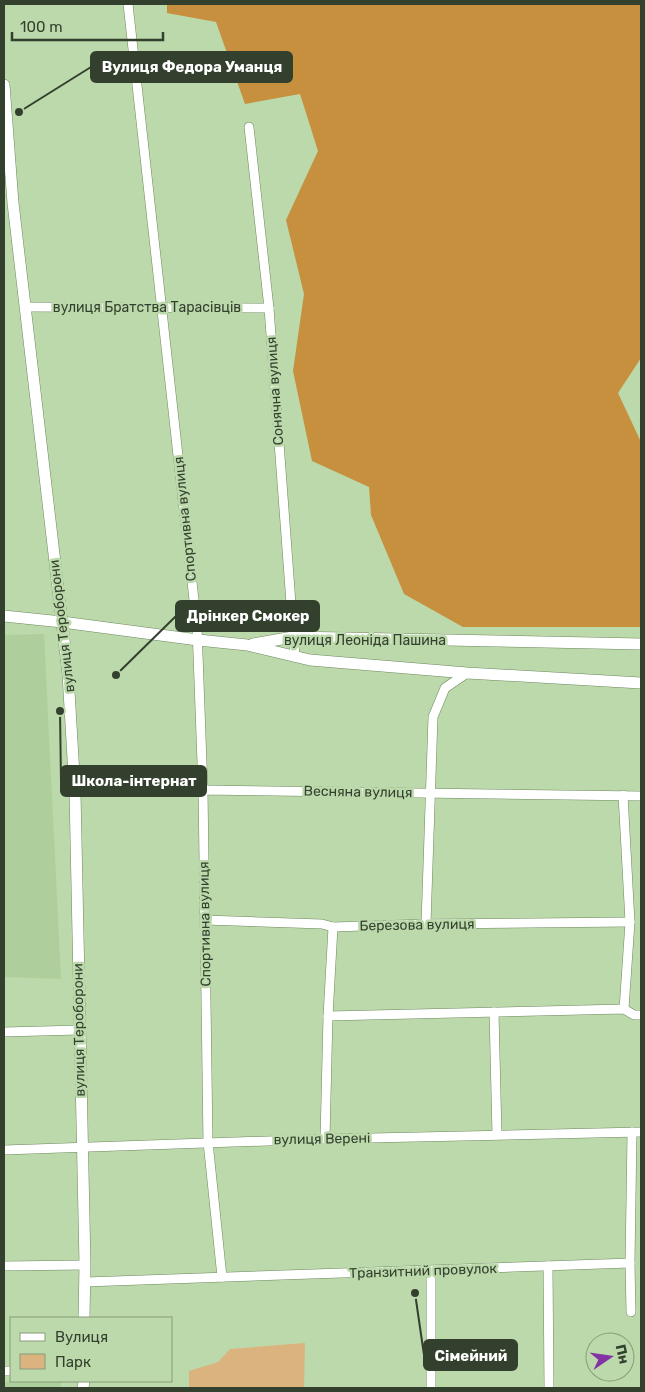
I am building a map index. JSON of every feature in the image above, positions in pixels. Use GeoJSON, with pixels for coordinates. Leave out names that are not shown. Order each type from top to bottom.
{"type":"FeatureCollection","features":[{"type":"Feature","properties":{"kind":"main road","name":"вулиця Тероборони"},"geometry":{"type":"LineString","coordinates":[[4,85],[13,203],[70,692],[75,792],[85,1265],[84,1317]]}},
{"type":"Feature","properties":{"kind":"main road"},"geometry":{"type":"LineString","coordinates":[[4,616],[247,645]]}},
{"type":"Feature","properties":{"kind":"main road","name":"вулиця Леоніда Пашина"},"geometry":{"type":"LineString","coordinates":[[247,645],[293,637],[641,644]]}},
{"type":"Feature","properties":{"kind":"main road","name":"вулиця Леоніда Пашина"},"geometry":{"type":"LineString","coordinates":[[247,645],[310,660],[467,674],[641,683]]}},
{"type":"Feature","properties":{"kind":"street","name":"Спортивна вулиця"},"geometry":{"type":"LineString","coordinates":[[128,4],[198,640],[203,790],[208,1142],[222,1277]]}},
{"type":"Feature","properties":{"kind":"street","name":"Сонячна вулиця"},"geometry":{"type":"LineString","coordinates":[[250,126],[269,308],[295,656]]}},
{"type":"Feature","properties":{"kind":"street","name":"вулиця Братства Тарасівців"},"geometry":{"type":"LineString","coordinates":[[25,307],[269,308]]}},
{"type":"Feature","properties":{"kind":"street"},"geometry":{"type":"LineString","coordinates":[[426,924],[433,717],[445,688],[467,674]]}},
{"type":"Feature","properties":{"kind":"street","name":"Весняна вулиця"},"geometry":{"type":"LineString","coordinates":[[75,792],[203,790],[641,796]]}},
{"type":"Feature","properties":{"kind":"street"},"geometry":{"type":"LineString","coordinates":[[623,796],[630,922],[624,1009]]}},
{"type":"Feature","properties":{"kind":"street","name":"Березова вулиця"},"geometry":{"type":"LineString","coordinates":[[205,920],[322,924],[333,927],[630,922]]}},
{"type":"Feature","properties":{"kind":"street"},"geometry":{"type":"LineString","coordinates":[[325,1139],[328,1016],[333,927]]}},
{"type":"Feature","properties":{"kind":"street"},"geometry":{"type":"LineString","coordinates":[[328,1016],[624,1009],[634,1015],[641,1015]]}},
{"type":"Feature","properties":{"kind":"street"},"geometry":{"type":"LineString","coordinates":[[494,1012],[497,1135]]}},
{"type":"Feature","properties":{"kind":"street"},"geometry":{"type":"LineString","coordinates":[[4,1032],[79,1030]]}},
{"type":"Feature","properties":{"kind":"street"},"geometry":{"type":"LineString","coordinates":[[631,1312],[630,1263],[637,1132]]}},
{"type":"Feature","properties":{"kind":"street","name":"вулиця Верені"},"geometry":{"type":"LineString","coordinates":[[4,1150],[208,1142],[637,1132]]}},
{"type":"Feature","properties":{"kind":"street","name":"Транзитний провулок"},"geometry":{"type":"LineString","coordinates":[[85,1282],[630,1263]]}},
{"type":"Feature","properties":{"kind":"street"},"geometry":{"type":"LineString","coordinates":[[4,1266],[85,1265]]}},
{"type":"Feature","properties":{"kind":"street"},"geometry":{"type":"LineString","coordinates":[[548,1266],[549,1388]]}},
{"type":"Feature","properties":{"kind":"street"},"geometry":{"type":"LineString","coordinates":[[431,1271],[431,1388]]}},
{"type":"Feature","properties":{"kind":"shaded area"},"geometry":{"type":"Polygon","coordinates":[[[167,4],[641,4],[641,358],[618,393],[641,442],[641,627],[463,627],[404,594],[371,515],[369,487],[312,461],[293,371],[304,294],[286,220],[318,151],[300,94],[245,104],[216,22],[167,13],[167,4]]]}},
{"type":"Feature","properties":{"kind":"shaded area"},"geometry":{"type":"Polygon","coordinates":[[[44,634],[61,979],[4,977],[4,635],[44,634]]]}},
{"type":"Feature","properties":{"kind":"shaded area"},"geometry":{"type":"Polygon","coordinates":[[[4,1382],[61,1382],[61,1388],[4,1388],[4,1382]]]}},
{"type":"Feature","properties":{"kind":"green space"},"geometry":{"type":"Polygon","coordinates":[[[305,1343],[304,1388],[189,1388],[189,1371],[218,1362],[230,1349],[305,1343]]]}},
{"type":"Feature","properties":{"kind":"place","name":"Вулиця Федора Уманця"},"geometry":{"type":"Point","coordinates":[19,112]}},
{"type":"Feature","properties":{"kind":"place","name":"Дрінкер Смокер"},"geometry":{"type":"Point","coordinates":[116,675]}},
{"type":"Feature","properties":{"kind":"place","name":"Школа-інтернат"},"geometry":{"type":"Point","coordinates":[60,711]}},
{"type":"Feature","properties":{"kind":"place","name":"Сімейний"},"geometry":{"type":"Point","coordinates":[415,1293]}}]}
